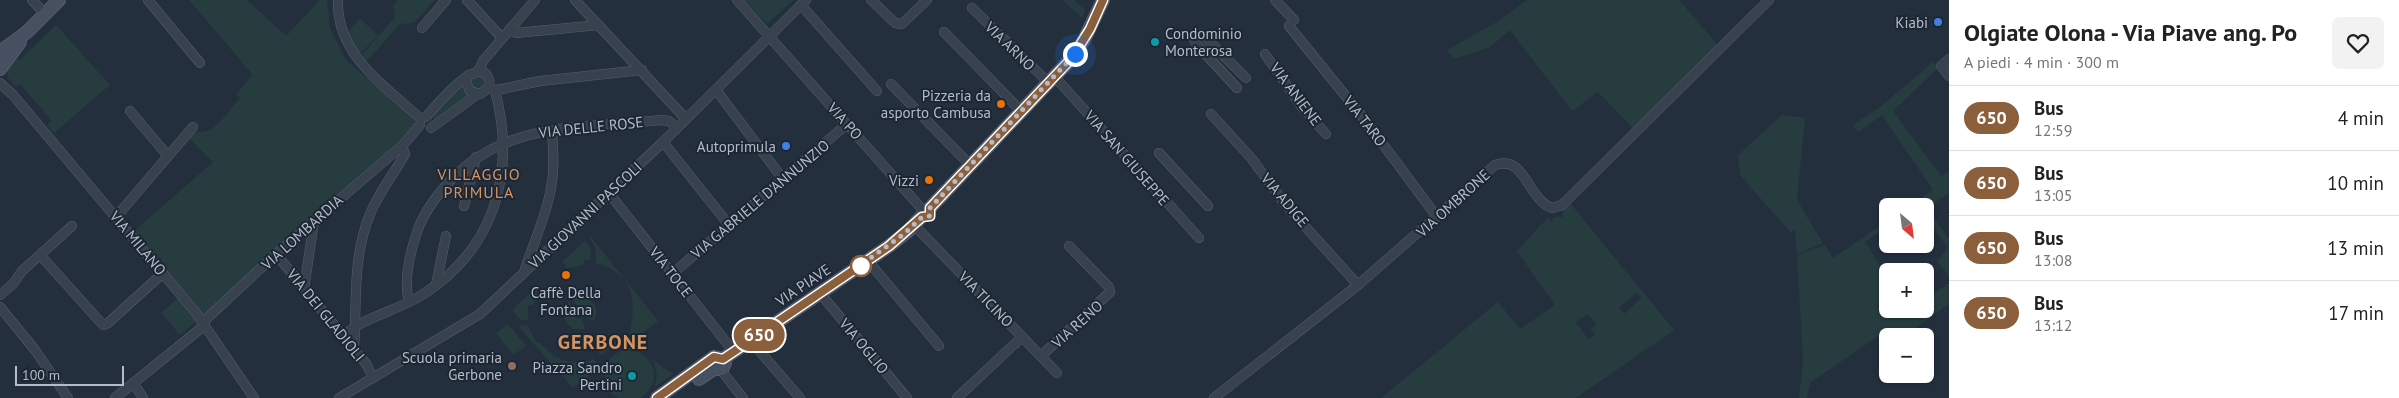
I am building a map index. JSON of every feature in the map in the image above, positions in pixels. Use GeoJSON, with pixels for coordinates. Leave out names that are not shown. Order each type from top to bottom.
{"type":"FeatureCollection","features":[{"type":"Feature","properties":{"kind":"street"},"geometry":{"type":"LineString","coordinates":[[32,0],[45,14]]}},
{"type":"Feature","properties":{"kind":"street"},"geometry":{"type":"LineString","coordinates":[[2,61],[27,32],[59,0]]}},
{"type":"Feature","properties":{"kind":"street"},"geometry":{"type":"LineString","coordinates":[[148,0],[200,63]]}},
{"type":"Feature","properties":{"kind":"street"},"geometry":{"type":"LineString","coordinates":[[338,0],[341,31],[360,63],[422,121],[432,122],[430,128]]}},
{"type":"Feature","properties":{"kind":"street"},"geometry":{"type":"LineString","coordinates":[[422,28],[446,0]]}},
{"type":"Feature","properties":{"kind":"street"},"geometry":{"type":"LineString","coordinates":[[466,0],[502,38]]}},
{"type":"Feature","properties":{"kind":"street"},"geometry":{"type":"LineString","coordinates":[[343,336],[356,325],[409,302],[436,285],[467,256],[491,214],[501,180],[505,141],[489,78],[485,72],[479,70],[483,61],[536,0]]}},
{"type":"Feature","properties":{"kind":"street"},"geometry":{"type":"LineString","coordinates":[[575,0],[686,119]]}},
{"type":"Feature","properties":{"kind":"street","name":"VIA PO"},"geometry":{"type":"LineString","coordinates":[[737,0],[847,124],[922,214]]}},
{"type":"Feature","properties":{"kind":"street"},"geometry":{"type":"LineString","coordinates":[[871,0],[895,23],[902,24],[927,0]]}},
{"type":"Feature","properties":{"kind":"street","name":"VIA PIAVE"},"geometry":{"type":"LineString","coordinates":[[671,398],[750,340],[868,261],[922,214],[971,166],[1052,80],[1081,45],[1103,0]]}},
{"type":"Feature","properties":{"kind":"street","name":"VIA TARO"},"geometry":{"type":"LineString","coordinates":[[1276,0],[1291,23],[1366,120],[1437,217]]}},
{"type":"Feature","properties":{"kind":"street","name":"VIA OMBRONE"},"geometry":{"type":"LineString","coordinates":[[1214,398],[1358,285],[1495,166],[1502,163],[1510,164],[1518,169],[1543,203],[1552,208],[1562,205],[1769,0]]}},
{"type":"Feature","properties":{"kind":"street"},"geometry":{"type":"LineString","coordinates":[[803,2],[877,90]]}},
{"type":"Feature","properties":{"kind":"street","name":"VIA GIOVANNI PASCOLI"},"geometry":{"type":"LineString","coordinates":[[339,398],[471,321],[663,142],[803,2]]}},
{"type":"Feature","properties":{"kind":"street","name":"VIA ARNO"},"geometry":{"type":"LineString","coordinates":[[972,8],[1052,80]]}},
{"type":"Feature","properties":{"kind":"street"},"geometry":{"type":"LineString","coordinates":[[509,30],[516,33],[599,25]]}},
{"type":"Feature","properties":{"kind":"street"},"geometry":{"type":"LineString","coordinates":[[944,32],[1022,112]]}},
{"type":"Feature","properties":{"kind":"street"},"geometry":{"type":"LineString","coordinates":[[1237,88],[1198,46],[1194,40],[1196,37],[1201,34],[1205,36],[1246,78]]}},
{"type":"Feature","properties":{"kind":"street","name":"VIA ANIENE"},"geometry":{"type":"LineString","coordinates":[[1266,54],[1301,106],[1326,134]]}},
{"type":"Feature","properties":{"kind":"street"},"geometry":{"type":"LineString","coordinates":[[1949,59],[1941,66],[1949,76]]}},
{"type":"Feature","properties":{"kind":"street","name":"VIA MILANO"},"geometry":{"type":"LineString","coordinates":[[2,61],[5,80],[13,95]]}},
{"type":"Feature","properties":{"kind":"street","name":"VIA LOMBARDIA"},"geometry":{"type":"LineString","coordinates":[[403,145],[422,121],[468,75],[479,70]]}},
{"type":"Feature","properties":{"kind":"street","name":"VIA LOMBARDIA"},"geometry":{"type":"LineString","coordinates":[[115,398],[204,324],[276,254],[403,145],[478,94],[492,89],[532,82],[642,70]]}},
{"type":"Feature","properties":{"kind":"street"},"geometry":{"type":"LineString","coordinates":[[468,75],[466,82],[468,89],[478,94]]}},
{"type":"Feature","properties":{"kind":"street","name":"VIA SAN GIUSEPPE"},"geometry":{"type":"LineString","coordinates":[[1052,80],[1199,238]]}},
{"type":"Feature","properties":{"kind":"street","name":"VIA MILANO"},"geometry":{"type":"LineString","coordinates":[[0,83],[13,95],[163,273],[204,324],[254,398]]}},
{"type":"Feature","properties":{"kind":"street"},"geometry":{"type":"LineString","coordinates":[[890,84],[971,166]]}},
{"type":"Feature","properties":{"kind":"street"},"geometry":{"type":"LineString","coordinates":[[716,90],[783,179]]}},
{"type":"Feature","properties":{"kind":"street"},"geometry":{"type":"LineString","coordinates":[[130,111],[168,156]]}},
{"type":"Feature","properties":{"kind":"street","name":"VIA ADIGE"},"geometry":{"type":"LineString","coordinates":[[1211,114],[1252,159],[1278,195],[1358,285]]}},
{"type":"Feature","properties":{"kind":"street","name":"VIA DELLE ROSE"},"geometry":{"type":"LineString","coordinates":[[409,302],[407,275],[415,238],[422,219],[446,184],[476,157],[505,141],[552,130],[662,120],[669,121],[677,128]]}},
{"type":"Feature","properties":{"kind":"street","name":"VIA GABRIELE D'ANNUNZIO"},"geometry":{"type":"LineString","coordinates":[[672,274],[847,124]]}},
{"type":"Feature","properties":{"kind":"street"},"geometry":{"type":"LineString","coordinates":[[116,217],[193,127]]}},
{"type":"Feature","properties":{"kind":"street"},"geometry":{"type":"LineString","coordinates":[[524,273],[536,240],[552,184],[552,130]]}},
{"type":"Feature","properties":{"kind":"street"},"geometry":{"type":"LineString","coordinates":[[663,142],[729,225]]}},
{"type":"Feature","properties":{"kind":"street"},"geometry":{"type":"LineString","coordinates":[[354,350],[356,286],[360,244],[372,209],[406,154],[403,145]]}},
{"type":"Feature","properties":{"kind":"street"},"geometry":{"type":"LineString","coordinates":[[1158,153],[1208,206]]}},
{"type":"Feature","properties":{"kind":"street"},"geometry":{"type":"LineString","coordinates":[[464,206],[476,157]]}},
{"type":"Feature","properties":{"kind":"street","name":"VIA TOCE"},"geometry":{"type":"LineString","coordinates":[[609,193],[672,274],[720,362],[743,398]]}},
{"type":"Feature","properties":{"kind":"street","name":"VIA TICINO"},"geometry":{"type":"LineString","coordinates":[[922,214],[1022,337],[1057,373]]}},
{"type":"Feature","properties":{"kind":"street"},"geometry":{"type":"LineString","coordinates":[[304,289],[314,221]]}},
{"type":"Feature","properties":{"kind":"street"},"geometry":{"type":"LineString","coordinates":[[0,295],[72,226]]}},
{"type":"Feature","properties":{"kind":"street"},"geometry":{"type":"LineString","coordinates":[[436,285],[446,236]]}},
{"type":"Feature","properties":{"kind":"street"},"geometry":{"type":"LineString","coordinates":[[536,240],[549,250]]}},
{"type":"Feature","properties":{"kind":"street","name":"VIA RENO"},"geometry":{"type":"LineString","coordinates":[[1041,356],[1110,292],[1109,286],[1069,246]]}},
{"type":"Feature","properties":{"kind":"street","name":"VIA DEI GLADIOLI"},"geometry":{"type":"LineString","coordinates":[[276,254],[367,365],[373,378]]}},
{"type":"Feature","properties":{"kind":"street"},"geometry":{"type":"LineString","coordinates":[[40,256],[103,325],[108,323],[163,273]]}},
{"type":"Feature","properties":{"kind":"street"},"geometry":{"type":"LineString","coordinates":[[868,261],[939,346]]}},
{"type":"Feature","properties":{"kind":"street","name":"VIA OGLIO"},"geometry":{"type":"LineString","coordinates":[[820,293],[907,398]]}},
{"type":"Feature","properties":{"kind":"street"},"geometry":{"type":"LineString","coordinates":[[0,307],[35,350],[68,398]]}},
{"type":"Feature","properties":{"kind":"street"},"geometry":{"type":"LineString","coordinates":[[957,398],[1022,337]]}},
{"type":"Feature","properties":{"kind":"street"},"geometry":{"type":"LineString","coordinates":[[750,340],[800,398]]}},
{"type":"Feature","properties":{"kind":"street","name":"VIA PIAVE"},"geometry":{"type":"LineString","coordinates":[[657,398],[720,362]]}},
{"type":"Feature","properties":{"kind":"street"},"geometry":{"type":"LineString","coordinates":[[134,384],[143,398]]}},
{"type":"Feature","properties":{"kind":"green space"},"geometry":{"type":"Polygon","coordinates":[[[189,0],[247,0],[286,36],[320,0],[327,0],[330,28],[346,60],[414,120],[416,125],[408,135],[273,252],[204,316],[133,232],[213,162],[189,138],[195,133],[209,130],[217,125],[240,98],[236,94],[253,75],[189,0]]]}},
{"type":"Feature","properties":{"kind":"green space"},"geometry":{"type":"Polygon","coordinates":[[[398,0],[435,0],[414,23],[400,24],[367,61],[361,56],[395,17],[393,6],[398,0]]]}},
{"type":"Feature","properties":{"kind":"green space"},"geometry":{"type":"Polygon","coordinates":[[[744,0],[794,0],[767,24],[744,0]]]}},
{"type":"Feature","properties":{"kind":"green space"},"geometry":{"type":"Polygon","coordinates":[[[1062,0],[1074,0],[1085,10],[1082,18],[1062,0]]]}},
{"type":"Feature","properties":{"kind":"green space"},"geometry":{"type":"Polygon","coordinates":[[[1527,0],[1679,0],[1718,45],[1633,128],[1598,92],[1572,111],[1510,30],[1490,47],[1454,59],[1447,50],[1500,20],[1527,0]]]}},
{"type":"Feature","properties":{"kind":"green space"},"geometry":{"type":"Polygon","coordinates":[[[360,19],[378,35],[360,54],[347,33],[360,19]]]}},
{"type":"Feature","properties":{"kind":"green space"},"geometry":{"type":"Polygon","coordinates":[[[56,25],[110,85],[54,133],[47,125],[52,121],[20,84],[16,87],[8,78],[7,72],[16,57],[20,60],[56,25]]]}},
{"type":"Feature","properties":{"kind":"green space"},"geometry":{"type":"Polygon","coordinates":[[[1933,62],[1938,68],[1893,111],[1941,176],[1949,171],[1949,193],[1934,203],[1934,198],[1921,198],[1933,190],[1882,115],[1858,132],[1853,125],[1880,107],[1933,62]]]}},
{"type":"Feature","properties":{"kind":"green space"},"geometry":{"type":"Polygon","coordinates":[[[479,75],[485,79],[483,88],[476,90],[470,85],[470,80],[479,75]]]}},
{"type":"Feature","properties":{"kind":"green space"},"geometry":{"type":"Polygon","coordinates":[[[461,87],[471,96],[435,121],[432,116],[461,87]]]}},
{"type":"Feature","properties":{"kind":"green space"},"geometry":{"type":"Polygon","coordinates":[[[1782,115],[1805,118],[1797,200],[1823,243],[1797,254],[1795,229],[1791,233],[1740,175],[1738,155],[1782,115]]]}},
{"type":"Feature","properties":{"kind":"green space"},"geometry":{"type":"Polygon","coordinates":[[[1570,203],[1674,330],[1576,398],[1381,398],[1498,302],[1520,329],[1555,305],[1517,251],[1548,217],[1551,221],[1555,217],[1563,217],[1563,210],[1570,203]],[[1637,293],[1619,307],[1624,314],[1641,298],[1637,293]],[[1588,314],[1576,322],[1588,339],[1595,335],[1591,329],[1596,325],[1588,314]]]}},
{"type":"Feature","properties":{"kind":"green space"},"geometry":{"type":"Polygon","coordinates":[[[1934,218],[1949,239],[1949,276],[1937,261],[1948,248],[1934,229],[1934,218]]]}},
{"type":"Feature","properties":{"kind":"green space"},"geometry":{"type":"Polygon","coordinates":[[[1879,226],[1879,232],[1865,242],[1879,264],[1879,318],[1930,318],[1916,328],[1879,328],[1879,335],[1810,383],[1807,398],[1799,398],[1803,361],[1797,255],[1825,245],[1833,258],[1879,226]]]}},
{"type":"Feature","properties":{"kind":"green space"},"geometry":{"type":"Polygon","coordinates":[[[590,236],[658,321],[630,343],[628,342],[633,304],[631,293],[620,275],[596,263],[595,247],[590,236]]]}},
{"type":"Feature","properties":{"kind":"green space"},"geometry":{"type":"Polygon","coordinates":[[[585,241],[591,249],[590,260],[584,260],[584,265],[566,268],[563,261],[585,241]]]}},
{"type":"Feature","properties":{"kind":"green space"},"geometry":{"type":"Polygon","coordinates":[[[1949,283],[1949,304],[1934,315],[1934,294],[1949,283]]]}},
{"type":"Feature","properties":{"kind":"green space"},"geometry":{"type":"Polygon","coordinates":[[[537,286],[539,288],[533,305],[528,305],[528,320],[521,320],[512,310],[537,286]]]}},
{"type":"Feature","properties":{"kind":"green space"},"geometry":{"type":"Polygon","coordinates":[[[179,297],[197,320],[180,335],[161,313],[179,297]]]}},
{"type":"Feature","properties":{"kind":"green space"},"geometry":{"type":"Polygon","coordinates":[[[575,297],[586,298],[593,303],[596,311],[594,321],[585,316],[584,308],[578,308],[572,299],[575,297]]]}},
{"type":"Feature","properties":{"kind":"green space"},"geometry":{"type":"Polygon","coordinates":[[[569,301],[575,310],[575,317],[582,319],[585,329],[574,329],[565,320],[564,309],[569,301]]]}},
{"type":"Feature","properties":{"kind":"green space"},"geometry":{"type":"Polygon","coordinates":[[[508,324],[526,346],[513,355],[496,333],[508,324]]]}},
{"type":"Feature","properties":{"kind":"green space"},"geometry":{"type":"Polygon","coordinates":[[[527,325],[536,342],[539,342],[557,357],[571,362],[595,359],[598,368],[573,388],[518,326],[527,325]]]}},
{"type":"Feature","properties":{"kind":"green space"},"geometry":{"type":"Polygon","coordinates":[[[601,333],[617,343],[600,356],[594,338],[601,333]]]}},
{"type":"Feature","properties":{"kind":"green space"},"geometry":{"type":"Polygon","coordinates":[[[629,350],[643,354],[650,361],[654,375],[650,389],[639,398],[619,398],[611,393],[606,385],[604,375],[606,365],[611,357],[619,352],[629,350]]]}},
{"type":"Feature","properties":{"kind":"green space"},"geometry":{"type":"Polygon","coordinates":[[[653,360],[673,374],[655,387],[657,375],[653,360]]]}},
{"type":"Feature","properties":{"kind":"bus line","name":"650"},"geometry":{"type":"LineString","coordinates":[[657,398],[714,357],[719,356],[723,359],[868,261],[904,234],[922,217],[928,218],[932,211],[930,208],[1072,58],[1090,29],[1103,0]]}},
{"type":"Feature","properties":{"kind":"place","name":"Kiabi"},"geometry":{"type":"Point","coordinates":[1938,22]}},
{"type":"Feature","properties":{"kind":"place","name":"Condominio Monterosa"},"geometry":{"type":"Point","coordinates":[1155,42]}},
{"type":"Feature","properties":{"kind":"place","name":"Pizzeria da asporto Cambusa"},"geometry":{"type":"Point","coordinates":[1001,104]}},
{"type":"Feature","properties":{"kind":"place","name":"Autoprimula"},"geometry":{"type":"Point","coordinates":[786,146]}},
{"type":"Feature","properties":{"kind":"place","name":"Vizzi"},"geometry":{"type":"Point","coordinates":[929,180]}},
{"type":"Feature","properties":{"kind":"place","name":"Caffè Della Fontana"},"geometry":{"type":"Point","coordinates":[566,275]}},
{"type":"Feature","properties":{"kind":"place","name":"Scuola primaria Gerbone"},"geometry":{"type":"Point","coordinates":[512,366]}},
{"type":"Feature","properties":{"kind":"place","name":"Piazza Sandro Pertini"},"geometry":{"type":"Point","coordinates":[632,376]}},
{"type":"Feature","properties":{"kind":"district","name":"VILLAGGIO PRIMULA"},"geometry":{"type":"Point","coordinates":[479,183]}},
{"type":"Feature","properties":{"kind":"district","name":"GERBONE"},"geometry":{"type":"Point","coordinates":[603,342]}},
{"type":"Feature","properties":{"kind":"route"},"geometry":{"type":"LineString","coordinates":[[861,266],[855,269],[889,246],[922,217],[928,218],[932,211],[930,208],[1075,54]]}}]}
